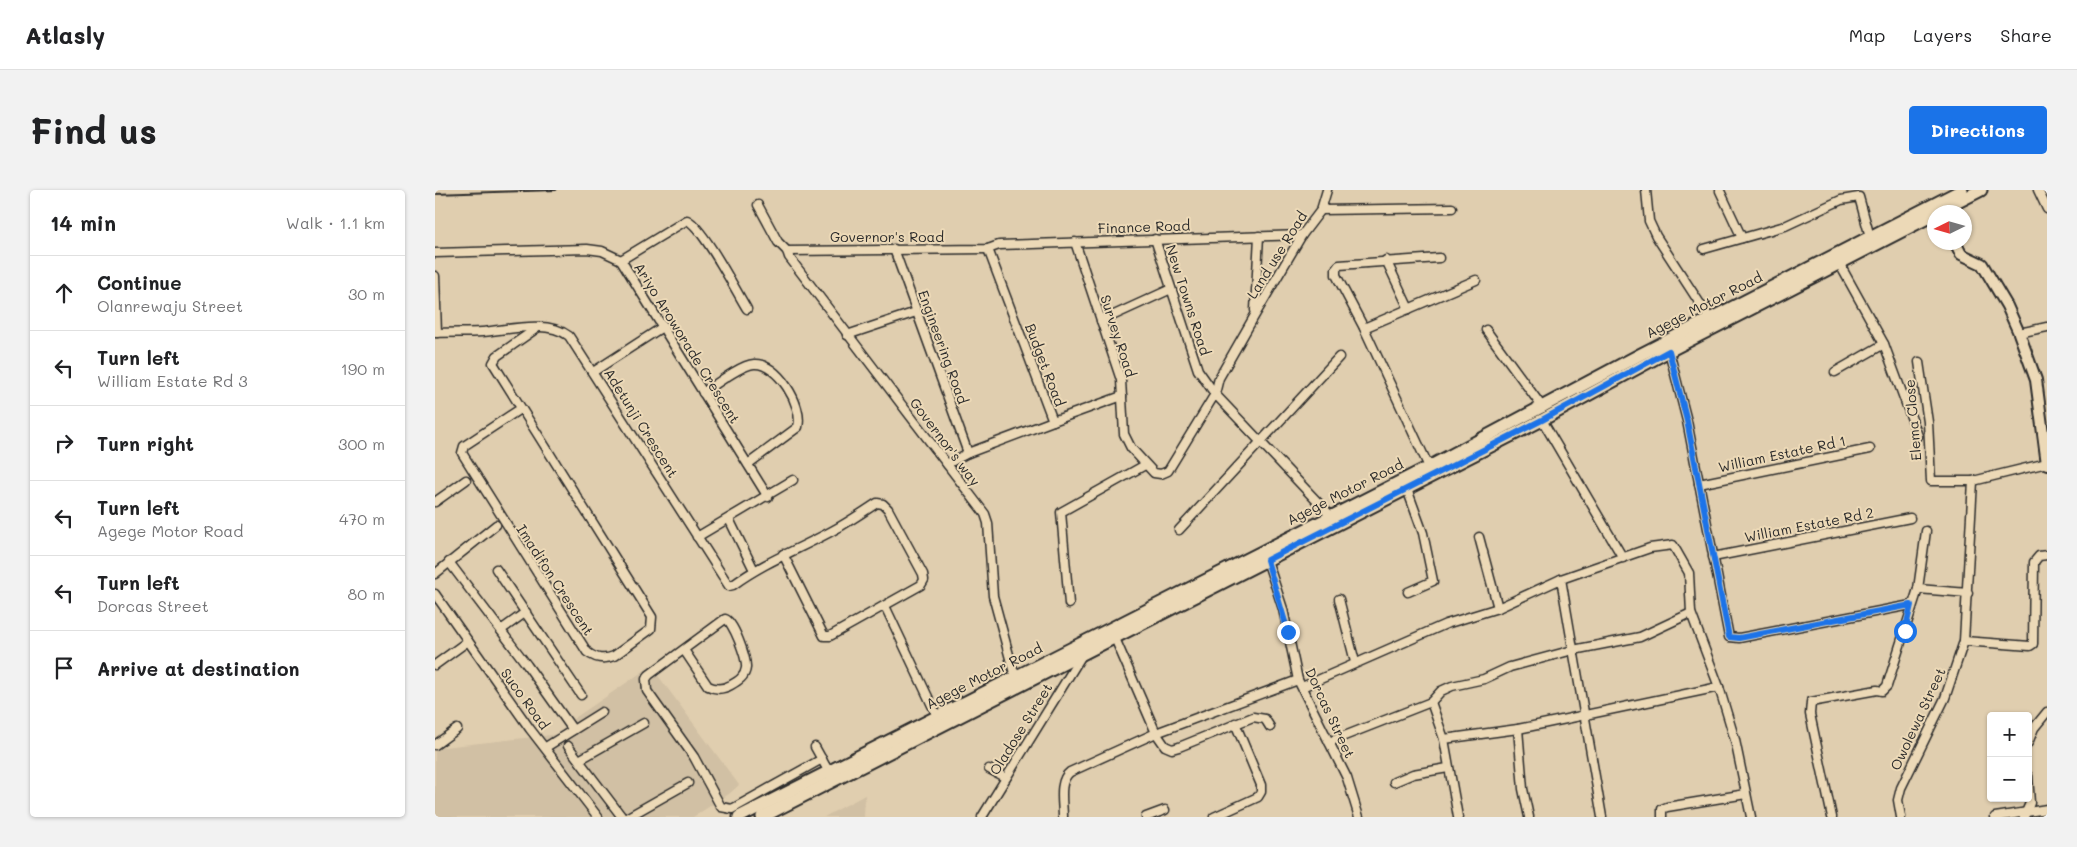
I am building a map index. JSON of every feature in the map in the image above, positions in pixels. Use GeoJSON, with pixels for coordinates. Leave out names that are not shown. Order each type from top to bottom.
{"type":"FeatureCollection","features":[{"type":"Feature","properties":{"kind":"main road","name":"Agege Motor Road"},"geometry":{"type":"LineString","coordinates":[[1946,205],[1962,190]]}},
{"type":"Feature","properties":{"kind":"main road","name":"Agege Motor Road"},"geometry":{"type":"LineString","coordinates":[[1950,205],[1981,190]]}},
{"type":"Feature","properties":{"kind":"main road","name":"Agege Motor Road"},"geometry":{"type":"LineString","coordinates":[[739,817],[832,776],[1265,555],[1407,489],[1465,453],[1520,425],[1543,408],[1710,319],[1870,237],[1927,215]]}},
{"type":"Feature","properties":{"kind":"main road","name":"Agege Motor Road"},"geometry":{"type":"LineString","coordinates":[[1520,425],[1542,420],[1669,351],[1927,217]]}},
{"type":"Feature","properties":{"kind":"main road","name":"Agege Motor Road"},"geometry":{"type":"LineString","coordinates":[[762,817],[937,716],[1015,677],[1114,636],[1265,555],[1331,516],[1429,467],[1465,453]]}},
{"type":"Feature","properties":{"kind":"street","name":"Land use Road"},"geometry":{"type":"LineString","coordinates":[[1215,394],[1219,378],[1255,315],[1302,235],[1321,210],[1327,190]]}},
{"type":"Feature","properties":{"kind":"street"},"geometry":{"type":"LineString","coordinates":[[1646,190],[1649,221],[1656,236],[1710,319]]}},
{"type":"Feature","properties":{"kind":"street"},"geometry":{"type":"LineString","coordinates":[[2038,190],[2047,208]]}},
{"type":"Feature","properties":{"kind":"street"},"geometry":{"type":"LineString","coordinates":[[1720,191],[1742,238]]}},
{"type":"Feature","properties":{"kind":"street"},"geometry":{"type":"LineString","coordinates":[[1704,249],[1785,226],[1841,200],[1859,197],[1870,237]]}},
{"type":"Feature","properties":{"kind":"street","name":"Governor's way"},"geometry":{"type":"LineString","coordinates":[[758,205],[778,242],[787,251],[789,257],[985,514],[988,524],[993,596],[1015,677]]}},
{"type":"Feature","properties":{"kind":"street","name":"Land use Road"},"geometry":{"type":"LineString","coordinates":[[1321,210],[1452,208]]}},
{"type":"Feature","properties":{"kind":"street"},"geometry":{"type":"LineString","coordinates":[[621,260],[687,220],[692,222],[708,244],[747,309]]}},
{"type":"Feature","properties":{"kind":"street","name":"Finance Road"},"geometry":{"type":"LineString","coordinates":[[988,249],[999,245],[1302,235]]}},
{"type":"Feature","properties":{"kind":"street","name":"Land use Road"},"geometry":{"type":"LineString","coordinates":[[1255,315],[1259,236]]}},
{"type":"Feature","properties":{"kind":"street","name":"New Towns Road"},"geometry":{"type":"LineString","coordinates":[[1155,239],[1198,370],[1215,394],[1331,516]]}},
{"type":"Feature","properties":{"kind":"street","name":"Survey Road"},"geometry":{"type":"LineString","coordinates":[[1075,242],[1121,380],[1123,434],[1131,448],[1145,465]]}},
{"type":"Feature","properties":{"kind":"street","name":"Ariyo Aroworade Crescent"},"geometry":{"type":"LineString","coordinates":[[435,253],[587,249],[603,251],[621,260],[664,326],[703,393],[768,496]]}},
{"type":"Feature","properties":{"kind":"street","name":"Engineering Road"},"geometry":{"type":"LineString","coordinates":[[894,249],[968,452]]}},
{"type":"Feature","properties":{"kind":"street","name":"Governor's Road"},"geometry":{"type":"LineString","coordinates":[[787,251],[988,249]]}},
{"type":"Feature","properties":{"kind":"street","name":"Budget Road"},"geometry":{"type":"LineString","coordinates":[[988,249],[1053,421],[1122,396]]}},
{"type":"Feature","properties":{"kind":"street"},"geometry":{"type":"LineString","coordinates":[[1959,250],[1961,254],[1982,264],[2007,306],[2019,333],[2036,380],[2047,464],[1973,482]]}},
{"type":"Feature","properties":{"kind":"street"},"geometry":{"type":"LineString","coordinates":[[1429,467],[1364,328],[1336,275],[1336,269],[1339,265],[1386,260],[1439,258]]}},
{"type":"Feature","properties":{"kind":"street"},"geometry":{"type":"LineString","coordinates":[[1386,260],[1409,309]]}},
{"type":"Feature","properties":{"kind":"street"},"geometry":{"type":"LineString","coordinates":[[1839,263],[1884,344],[1918,436]]}},
{"type":"Feature","properties":{"kind":"street"},"geometry":{"type":"LineString","coordinates":[[435,276],[436,333]]}},
{"type":"Feature","properties":{"kind":"street"},"geometry":{"type":"LineString","coordinates":[[1364,328],[1475,280]]}},
{"type":"Feature","properties":{"kind":"street"},"geometry":{"type":"LineString","coordinates":[[1101,321],[1171,289]]}},
{"type":"Feature","properties":{"kind":"street"},"geometry":{"type":"LineString","coordinates":[[847,335],[916,312]]}},
{"type":"Feature","properties":{"kind":"street"},"geometry":{"type":"LineString","coordinates":[[593,372],[664,326]]}},
{"type":"Feature","properties":{"kind":"street","name":"Adetunji Crescent"},"geometry":{"type":"LineString","coordinates":[[436,333],[479,332],[539,327],[562,331],[569,336],[729,586],[733,586],[754,570],[783,554],[841,526],[877,503],[883,504],[888,509],[923,574],[924,580],[921,585],[885,606],[830,636],[824,636],[783,554]]}},
{"type":"Feature","properties":{"kind":"street","name":"Imadifon Crescent"},"geometry":{"type":"LineString","coordinates":[[520,408],[464,446],[462,453],[587,652],[596,657],[607,659],[651,629],[652,617],[493,363],[497,356],[539,327]]}},
{"type":"Feature","properties":{"kind":"street"},"geometry":{"type":"LineString","coordinates":[[2019,333],[2047,327]]}},
{"type":"Feature","properties":{"kind":"street"},"geometry":{"type":"LineString","coordinates":[[1486,330],[1543,408]]}},
{"type":"Feature","properties":{"kind":"street"},"geometry":{"type":"LineString","coordinates":[[1835,372],[1884,344]]}},
{"type":"Feature","properties":{"kind":"street"},"geometry":{"type":"LineString","coordinates":[[1669,351],[1687,421],[1729,637],[1734,639],[1911,605]]}},
{"type":"Feature","properties":{"kind":"street"},"geometry":{"type":"LineString","coordinates":[[1179,530],[1339,358]]}},
{"type":"Feature","properties":{"kind":"street","name":"Elema Close"},"geometry":{"type":"LineString","coordinates":[[1919,362],[1928,422],[1931,480],[1973,482]]}},
{"type":"Feature","properties":{"kind":"street"},"geometry":{"type":"LineString","coordinates":[[703,393],[753,364],[762,365],[773,373],[792,393],[800,421],[798,428],[748,464]]}},
{"type":"Feature","properties":{"kind":"street"},"geometry":{"type":"LineString","coordinates":[[1069,604],[1061,512],[1145,465],[1154,473],[1161,474],[1168,471],[1215,394]]}},
{"type":"Feature","properties":{"kind":"street"},"geometry":{"type":"LineString","coordinates":[[1542,420],[1623,558]]}},
{"type":"Feature","properties":{"kind":"street"},"geometry":{"type":"LineString","coordinates":[[947,464],[968,452],[1053,421]]}},
{"type":"Feature","properties":{"kind":"street","name":"William Estate Rd 1"},"geometry":{"type":"LineString","coordinates":[[1699,484],[1869,449]]}},
{"type":"Feature","properties":{"kind":"street"},"geometry":{"type":"LineString","coordinates":[[435,502],[466,480]]}},
{"type":"Feature","properties":{"kind":"street"},"geometry":{"type":"LineString","coordinates":[[697,537],[793,480]]}},
{"type":"Feature","properties":{"kind":"street","name":"Owolewa Street"},"geometry":{"type":"LineString","coordinates":[[1901,817],[1898,800],[1901,788],[1945,698],[1964,641],[1973,482]]}},
{"type":"Feature","properties":{"kind":"street"},"geometry":{"type":"LineString","coordinates":[[1407,489],[1423,533],[1433,580],[1408,592]]}},
{"type":"Feature","properties":{"kind":"street","name":"William Estate Rd 2"},"geometry":{"type":"LineString","coordinates":[[1713,557],[1910,518]]}},
{"type":"Feature","properties":{"kind":"street"},"geometry":{"type":"LineString","coordinates":[[729,519],[754,570]]}},
{"type":"Feature","properties":{"kind":"street"},"geometry":{"type":"LineString","coordinates":[[435,574],[496,524]]}},
{"type":"Feature","properties":{"kind":"street"},"geometry":{"type":"LineString","coordinates":[[1833,817],[1810,714],[1811,702],[1877,690],[1883,691],[1893,671],[1911,605],[1918,589],[1926,531]]}},
{"type":"Feature","properties":{"kind":"street"},"geometry":{"type":"LineString","coordinates":[[1479,537],[1498,608]]}},
{"type":"Feature","properties":{"kind":"street"},"geometry":{"type":"LineString","coordinates":[[1063,817],[1063,782],[1065,776],[1156,733],[1300,683],[1446,624],[1498,608],[1561,579],[1650,548],[1673,545],[1689,573],[1691,613],[1719,687],[1735,740],[1751,817]]}},
{"type":"Feature","properties":{"kind":"street","name":"Dorcas Street"},"geometry":{"type":"LineString","coordinates":[[1265,555],[1285,616],[1300,683],[1354,796],[1359,817]]}},
{"type":"Feature","properties":{"kind":"street"},"geometry":{"type":"LineString","coordinates":[[1964,641],[2030,646],[2033,644],[2034,562],[2039,556],[2047,555]]}},
{"type":"Feature","properties":{"kind":"street"},"geometry":{"type":"LineString","coordinates":[[449,562],[573,730]]}},
{"type":"Feature","properties":{"kind":"street"},"geometry":{"type":"LineString","coordinates":[[496,569],[581,695]]}},
{"type":"Feature","properties":{"kind":"street"},"geometry":{"type":"LineString","coordinates":[[1561,579],[1603,817]]}},
{"type":"Feature","properties":{"kind":"street"},"geometry":{"type":"LineString","coordinates":[[1918,589],[1968,593]]}},
{"type":"Feature","properties":{"kind":"street","name":"Suco Road"},"geometry":{"type":"LineString","coordinates":[[435,594],[530,729],[546,747],[598,817]]}},
{"type":"Feature","properties":{"kind":"street"},"geometry":{"type":"LineString","coordinates":[[1339,599],[1355,662]]}},
{"type":"Feature","properties":{"kind":"street"},"geometry":{"type":"LineString","coordinates":[[885,606],[937,716]]}},
{"type":"Feature","properties":{"kind":"street"},"geometry":{"type":"LineString","coordinates":[[501,630],[525,612]]}},
{"type":"Feature","properties":{"kind":"street"},"geometry":{"type":"LineString","coordinates":[[1329,742],[1431,702],[1441,691],[1453,686],[1484,679],[1510,667],[1573,650],[1640,637],[1691,613]]}},
{"type":"Feature","properties":{"kind":"street"},"geometry":{"type":"LineString","coordinates":[[683,650],[708,686],[713,688],[727,687],[744,675],[746,663],[729,619],[725,619],[649,675],[646,684],[647,691],[694,758],[721,807],[732,809],[822,759]]}},
{"type":"Feature","properties":{"kind":"street"},"geometry":{"type":"LineString","coordinates":[[1114,636],[1156,733],[1165,746],[1172,749],[1253,716],[1265,719],[1270,728]]}},
{"type":"Feature","properties":{"kind":"street"},"geometry":{"type":"LineString","coordinates":[[435,665],[468,641]]}},
{"type":"Feature","properties":{"kind":"street","name":"Oladose Street"},"geometry":{"type":"LineString","coordinates":[[982,817],[1081,649]]}},
{"type":"Feature","properties":{"kind":"street"},"geometry":{"type":"LineString","coordinates":[[1444,739],[1517,729],[1585,713],[1719,687]]}},
{"type":"Feature","properties":{"kind":"street"},"geometry":{"type":"LineString","coordinates":[[1431,702],[1444,739],[1458,817]]}},
{"type":"Feature","properties":{"kind":"street"},"geometry":{"type":"LineString","coordinates":[[546,747],[602,712]]}},
{"type":"Feature","properties":{"kind":"street"},"geometry":{"type":"LineString","coordinates":[[2032,733],[2047,712]]}},
{"type":"Feature","properties":{"kind":"street"},"geometry":{"type":"LineString","coordinates":[[579,760],[644,723]]}},
{"type":"Feature","properties":{"kind":"street"},"geometry":{"type":"LineString","coordinates":[[1214,817],[1258,798],[1261,792],[1261,785],[1235,723]]}},
{"type":"Feature","properties":{"kind":"street"},"geometry":{"type":"LineString","coordinates":[[435,745],[457,729]]}},
{"type":"Feature","properties":{"kind":"street"},"geometry":{"type":"LineString","coordinates":[[1517,729],[1523,789],[1529,817]]}},
{"type":"Feature","properties":{"kind":"street"},"geometry":{"type":"LineString","coordinates":[[568,746],[622,817]]}},
{"type":"Feature","properties":{"kind":"street"},"geometry":{"type":"LineString","coordinates":[[815,747],[832,776]]}},
{"type":"Feature","properties":{"kind":"street"},"geometry":{"type":"LineString","coordinates":[[1394,782],[1413,774],[1448,768]]}},
{"type":"Feature","properties":{"kind":"street"},"geometry":{"type":"LineString","coordinates":[[989,769],[1006,778]]}},
{"type":"Feature","properties":{"kind":"street"},"geometry":{"type":"LineString","coordinates":[[628,817],[688,783]]}},
{"type":"Feature","properties":{"kind":"street"},"geometry":{"type":"LineString","coordinates":[[1662,817],[1662,809],[1667,807],[1746,794]]}},
{"type":"Feature","properties":{"kind":"street"},"geometry":{"type":"LineString","coordinates":[[2024,814],[2030,802]]}},
{"type":"Feature","properties":{"kind":"street"},"geometry":{"type":"LineString","coordinates":[[1995,817],[2047,809]]}},
{"type":"Feature","properties":{"kind":"street"},"geometry":{"type":"LineString","coordinates":[[1146,817],[1165,810]]}},
{"type":"Feature","properties":{"kind":"shaded area"},"geometry":{"type":"Polygon","coordinates":[[[651,666],[739,785],[729,794],[693,817],[435,817],[435,748],[560,734],[566,724],[651,666]]]}},
{"type":"Feature","properties":{"kind":"shaded area"},"geometry":{"type":"Polygon","coordinates":[[[865,795],[864,817],[824,817],[865,795]]]}},
{"type":"Feature","properties":{"kind":"railway"},"geometry":{"type":"LineString","coordinates":[[435,194],[556,190]]}},
{"type":"Feature","properties":{"kind":"route"},"geometry":{"type":"LineString","coordinates":[[1288,632],[1283,609],[1267,560],[1542,420],[1669,351],[1687,421],[1729,637],[1734,639],[1911,605],[1905,631]]}}]}
